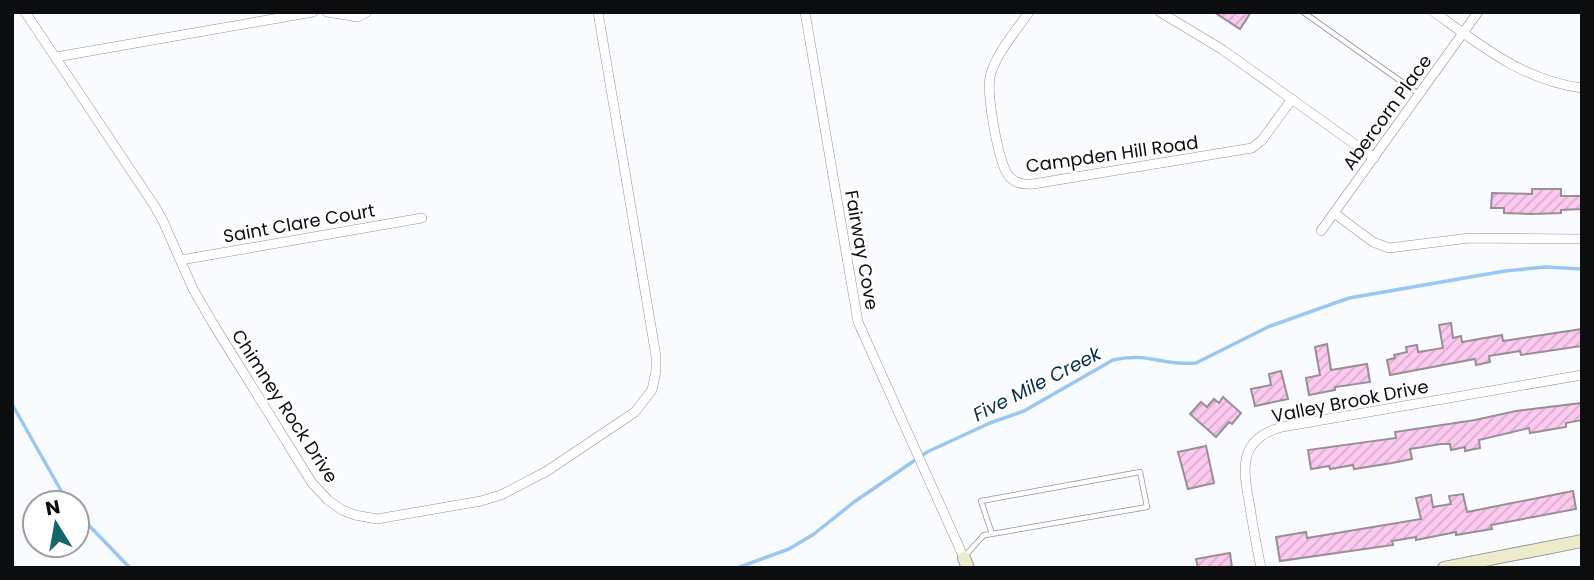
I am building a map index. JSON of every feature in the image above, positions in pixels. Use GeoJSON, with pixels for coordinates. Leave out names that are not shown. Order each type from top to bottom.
{"type":"FeatureCollection","features":[{"type":"Feature","properties":{"kind":"street","name":"Chimney Rock Drive"},"geometry":{"type":"LineString","coordinates":[[25,12],[154,205],[193,289],[312,482],[328,500],[342,510],[367,518],[389,518],[481,501],[512,490],[547,471],[635,412],[652,390],[656,356],[598,12]]}},
{"type":"Feature","properties":{"kind":"street"},"geometry":{"type":"LineString","coordinates":[[56,57],[313,12]]}},
{"type":"Feature","properties":{"kind":"street"},"geometry":{"type":"LineString","coordinates":[[327,12],[358,17],[367,12]]}},
{"type":"Feature","properties":{"kind":"street","name":"Fairway Cove"},"geometry":{"type":"LineString","coordinates":[[805,12],[858,322],[966,563]]}},
{"type":"Feature","properties":{"kind":"street","name":"Campden Hill Road"},"geometry":{"type":"LineString","coordinates":[[1029,12],[997,60],[989,80],[989,99],[1003,162],[1009,175],[1021,184],[1252,148],[1262,140],[1292,99]]}},
{"type":"Feature","properties":{"kind":"street"},"geometry":{"type":"LineString","coordinates":[[1160,12],[1223,50],[1374,158]]}},
{"type":"Feature","properties":{"kind":"street"},"geometry":{"type":"LineString","coordinates":[[1434,12],[1519,69],[1553,82],[1582,88]]}},
{"type":"Feature","properties":{"kind":"street","name":"Abercorn Place"},"geometry":{"type":"LineString","coordinates":[[1321,231],[1478,12]]}},
{"type":"Feature","properties":{"kind":"street"},"geometry":{"type":"LineString","coordinates":[[1335,213],[1373,242],[1389,248],[1469,238],[1582,239]]}},
{"type":"Feature","properties":{"kind":"street","name":"Saint Clare Court"},"geometry":{"type":"LineString","coordinates":[[181,260],[422,218]]}},
{"type":"Feature","properties":{"kind":"street","name":"Valley Brook Drive"},"geometry":{"type":"LineString","coordinates":[[1261,568],[1244,469],[1254,442],[1270,430],[1582,375]]}},
{"type":"Feature","properties":{"kind":"street"},"geometry":{"type":"LineString","coordinates":[[1444,568],[1582,541]]}},
{"type":"Feature","properties":{"kind":"lane"},"geometry":{"type":"LineString","coordinates":[[1303,12],[1420,94]]}},
{"type":"Feature","properties":{"kind":"lane"},"geometry":{"type":"LineString","coordinates":[[966,563],[984,536],[1147,507],[1140,471],[981,502],[992,534]]}},
{"type":"Feature","properties":{"kind":"building"},"geometry":{"type":"Polygon","coordinates":[[[1214,12],[1251,12],[1240,29],[1214,12]]]}},
{"type":"Feature","properties":{"kind":"building"},"geometry":{"type":"Polygon","coordinates":[[[1532,189],[1561,189],[1561,196],[1582,196],[1582,209],[1532,214],[1504,213],[1504,208],[1491,208],[1492,193],[1532,194],[1532,189]]]}},
{"type":"Feature","properties":{"kind":"building"},"geometry":{"type":"Polygon","coordinates":[[[1451,323],[1453,338],[1461,336],[1462,342],[1502,335],[1503,341],[1582,329],[1582,346],[1521,355],[1520,351],[1489,356],[1490,362],[1476,365],[1475,359],[1390,375],[1387,360],[1407,352],[1406,347],[1417,345],[1418,352],[1443,348],[1439,325],[1451,323]]]}},
{"type":"Feature","properties":{"kind":"building"},"geometry":{"type":"Polygon","coordinates":[[[1327,344],[1331,370],[1367,364],[1370,382],[1335,387],[1335,390],[1309,395],[1306,378],[1320,375],[1315,347],[1327,344]]]}},
{"type":"Feature","properties":{"kind":"building"},"geometry":{"type":"Polygon","coordinates":[[[1281,371],[1288,399],[1255,406],[1251,389],[1271,385],[1269,374],[1281,371]]]}},
{"type":"Feature","properties":{"kind":"building"},"geometry":{"type":"Polygon","coordinates":[[[1223,397],[1241,413],[1216,437],[1190,414],[1201,402],[1207,407],[1214,399],[1219,403],[1223,397]]]}},
{"type":"Feature","properties":{"kind":"building"},"geometry":{"type":"Polygon","coordinates":[[[1582,403],[1582,420],[1566,423],[1566,427],[1530,433],[1529,428],[1479,440],[1480,448],[1451,450],[1450,444],[1441,444],[1410,449],[1412,459],[1392,463],[1354,469],[1353,465],[1311,469],[1308,450],[1396,438],[1395,432],[1516,411],[1582,403]]]}},
{"type":"Feature","properties":{"kind":"building"},"geometry":{"type":"Polygon","coordinates":[[[1206,446],[1214,483],[1188,489],[1178,452],[1206,446]]]}},
{"type":"Feature","properties":{"kind":"building"},"geometry":{"type":"Polygon","coordinates":[[[1573,491],[1576,509],[1491,525],[1492,529],[1456,535],[1456,532],[1416,540],[1416,537],[1392,541],[1393,545],[1280,561],[1276,537],[1306,532],[1307,538],[1421,519],[1416,498],[1431,495],[1433,507],[1451,504],[1449,496],[1463,494],[1467,512],[1573,491]]]}},
{"type":"Feature","properties":{"kind":"building"},"geometry":{"type":"Polygon","coordinates":[[[1230,553],[1232,568],[1198,568],[1196,559],[1230,553]]]}},
{"type":"Feature","properties":{"kind":"waterway","name":"Five Mile Creek"},"geometry":{"type":"LineString","coordinates":[[737,568],[789,549],[814,534],[854,502],[927,452],[990,423],[1024,411],[1113,360],[1146,358],[1174,363],[1196,363],[1270,326],[1349,298],[1505,271],[1545,267],[1582,269]]}},
{"type":"Feature","properties":{"kind":"waterway","name":"Five Mile Creek"},"geometry":{"type":"LineString","coordinates":[[12,404],[60,489]]}},
{"type":"Feature","properties":{"kind":"waterway","name":"Five Mile Creek"},"geometry":{"type":"LineString","coordinates":[[91,528],[130,568]]}}]}
